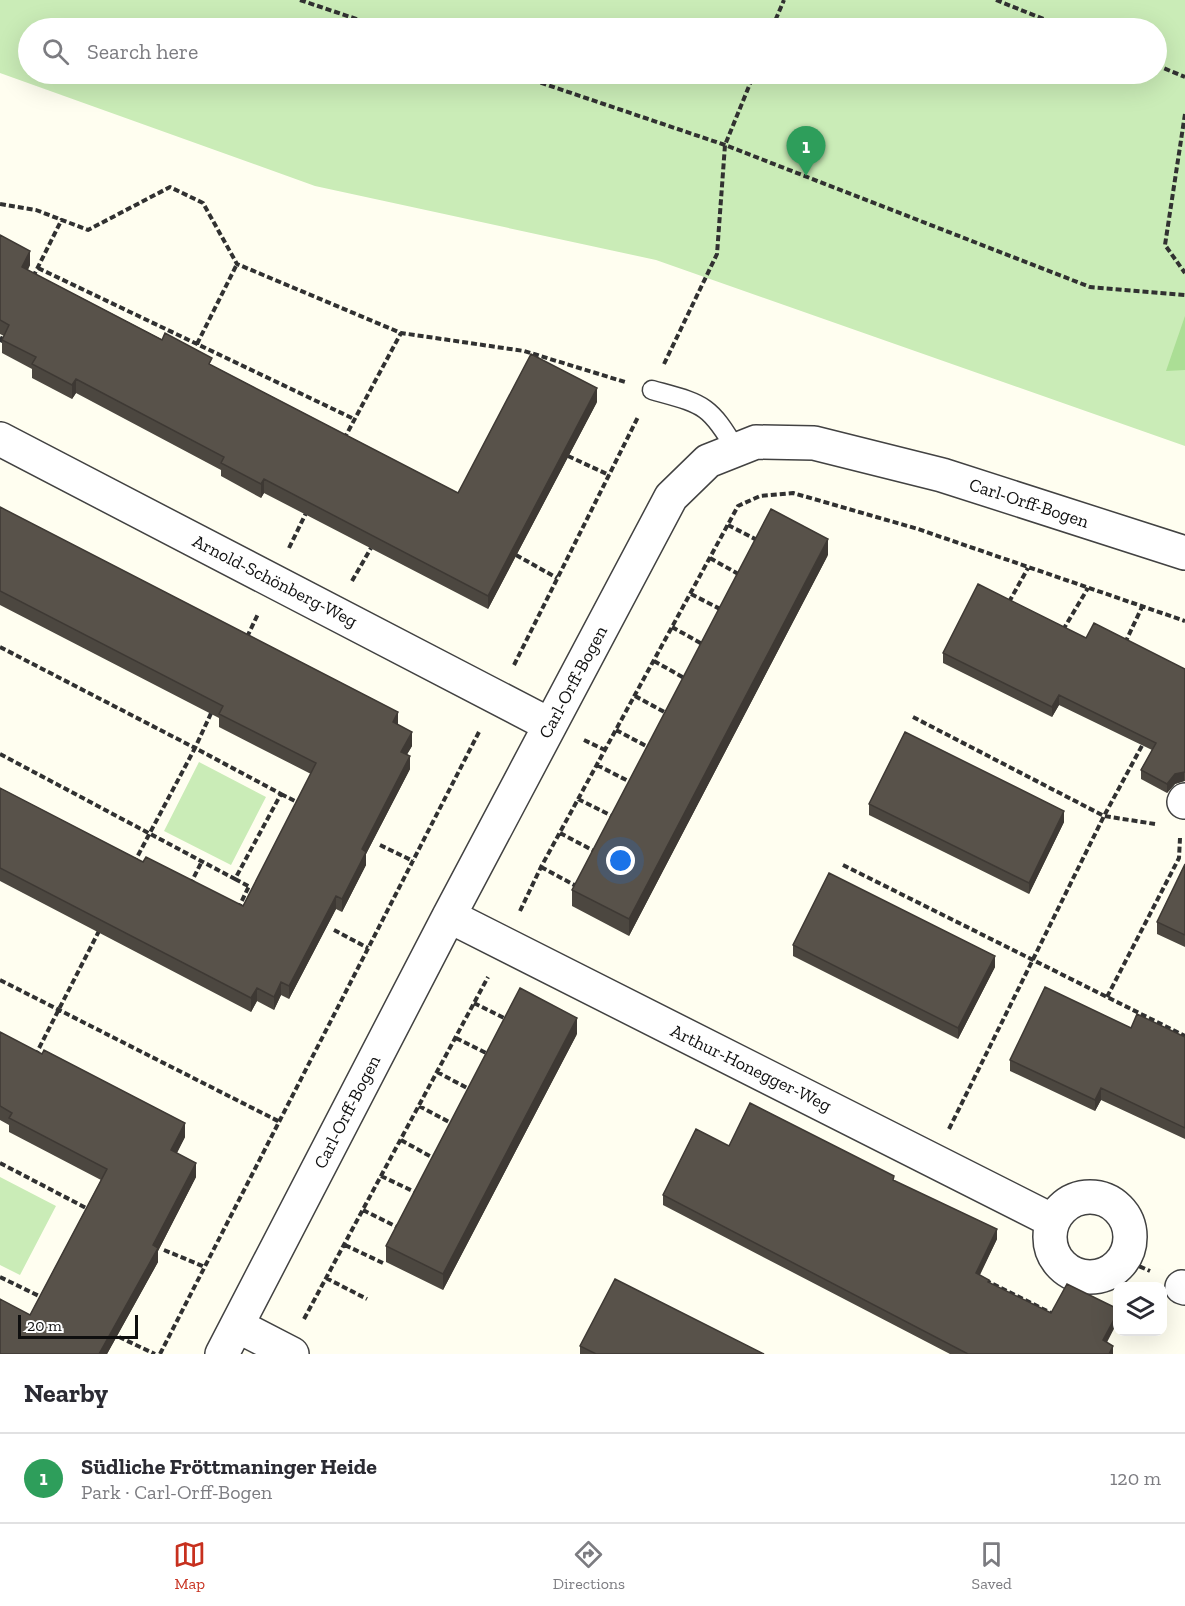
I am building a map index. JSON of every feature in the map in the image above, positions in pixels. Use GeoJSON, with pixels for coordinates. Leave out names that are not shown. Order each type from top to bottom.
{"type":"FeatureCollection","features":[{"type":"Feature","properties":{"kind":"street","name":"Arnold-Schönberg-Weg"},"geometry":{"type":"LineString","coordinates":[[0,439],[550,725]]}},
{"type":"Feature","properties":{"kind":"street","name":"Carl-Orff-Bogen"},"geometry":{"type":"LineString","coordinates":[[230,1340],[449,916],[671,497],[708,461],[756,442],[814,443],[942,475],[1185,553]]}},
{"type":"Feature","properties":{"kind":"street","name":"Arthur-Honegger-Weg"},"geometry":{"type":"LineString","coordinates":[[449,916],[1053,1221]]}},
{"type":"Feature","properties":{"kind":"street"},"geometry":{"type":"LineString","coordinates":[[230,1340],[292,1354]]}},
{"type":"Feature","properties":{"kind":"lane"},"geometry":{"type":"LineString","coordinates":[[652,390],[701,404],[723,427],[736,450]]}},
{"type":"Feature","properties":{"kind":"path"},"geometry":{"type":"LineString","coordinates":[[300,0],[353,18]]}},
{"type":"Feature","properties":{"kind":"path"},"geometry":{"type":"LineString","coordinates":[[776,18],[784,0]]}},
{"type":"Feature","properties":{"kind":"path"},"geometry":{"type":"LineString","coordinates":[[996,0],[1041,18]]}},
{"type":"Feature","properties":{"kind":"path"},"geometry":{"type":"LineString","coordinates":[[1167,70],[1185,77]]}},
{"type":"Feature","properties":{"kind":"path"},"geometry":{"type":"LineString","coordinates":[[545,84],[725,145],[1090,287],[1185,295]]}},
{"type":"Feature","properties":{"kind":"path"},"geometry":{"type":"LineString","coordinates":[[160,1354],[497,697],[652,390],[717,254],[725,145],[750,84]]}},
{"type":"Feature","properties":{"kind":"path"},"geometry":{"type":"LineString","coordinates":[[1185,114],[1165,245],[1185,273]]}},
{"type":"Feature","properties":{"kind":"path"},"geometry":{"type":"LineString","coordinates":[[0,204],[36,210],[88,230],[170,187],[203,203],[237,264],[401,333],[524,351],[652,390]]}},
{"type":"Feature","properties":{"kind":"path"},"geometry":{"type":"LineString","coordinates":[[27,287],[62,219]]}},
{"type":"Feature","properties":{"kind":"path"},"geometry":{"type":"LineString","coordinates":[[197,344],[237,264]]}},
{"type":"Feature","properties":{"kind":"path"},"geometry":{"type":"LineString","coordinates":[[38,268],[354,419]]}},
{"type":"Feature","properties":{"kind":"path"},"geometry":{"type":"LineString","coordinates":[[0,342],[6,330]]}},
{"type":"Feature","properties":{"kind":"path"},"geometry":{"type":"LineString","coordinates":[[342,445],[401,333]]}},
{"type":"Feature","properties":{"kind":"path"},"geometry":{"type":"LineString","coordinates":[[568,456],[609,475]]}},
{"type":"Feature","properties":{"kind":"path"},"geometry":{"type":"LineString","coordinates":[[760,496],[793,493],[918,530],[1185,621]]}},
{"type":"Feature","properties":{"kind":"path"},"geometry":{"type":"LineString","coordinates":[[728,525],[762,543]]}},
{"type":"Feature","properties":{"kind":"path"},"geometry":{"type":"LineString","coordinates":[[351,581],[371,548]]}},
{"type":"Feature","properties":{"kind":"path"},"geometry":{"type":"LineString","coordinates":[[516,555],[557,578]]}},
{"type":"Feature","properties":{"kind":"path"},"geometry":{"type":"LineString","coordinates":[[710,558],[744,577]]}},
{"type":"Feature","properties":{"kind":"path"},"geometry":{"type":"LineString","coordinates":[[1010,603],[1028,568]]}},
{"type":"Feature","properties":{"kind":"path"},"geometry":{"type":"LineString","coordinates":[[244,644],[274,580]]}},
{"type":"Feature","properties":{"kind":"path"},"geometry":{"type":"LineString","coordinates":[[1064,630],[1088,588]]}},
{"type":"Feature","properties":{"kind":"path"},"geometry":{"type":"LineString","coordinates":[[691,594],[726,612]]}},
{"type":"Feature","properties":{"kind":"path"},"geometry":{"type":"LineString","coordinates":[[1000,598],[1018,607]]}},
{"type":"Feature","properties":{"kind":"path"},"geometry":{"type":"LineString","coordinates":[[1125,643],[1142,607]]}},
{"type":"Feature","properties":{"kind":"path"},"geometry":{"type":"LineString","coordinates":[[1056,626],[1073,635]]}},
{"type":"Feature","properties":{"kind":"path"},"geometry":{"type":"LineString","coordinates":[[672,627],[708,646]]}},
{"type":"Feature","properties":{"kind":"path"},"geometry":{"type":"LineString","coordinates":[[1115,639],[1135,648]]}},
{"type":"Feature","properties":{"kind":"path"},"geometry":{"type":"LineString","coordinates":[[0,647],[299,804]]}},
{"type":"Feature","properties":{"kind":"path"},"geometry":{"type":"LineString","coordinates":[[654,661],[690,681]]}},
{"type":"Feature","properties":{"kind":"path"},"geometry":{"type":"LineString","coordinates":[[634,696],[672,716]]}},
{"type":"Feature","properties":{"kind":"path"},"geometry":{"type":"LineString","coordinates":[[133,865],[215,706]]}},
{"type":"Feature","properties":{"kind":"path"},"geometry":{"type":"LineString","coordinates":[[913,717],[1104,816],[1159,825]]}},
{"type":"Feature","properties":{"kind":"path"},"geometry":{"type":"LineString","coordinates":[[616,730],[654,750]]}},
{"type":"Feature","properties":{"kind":"path"},"geometry":{"type":"LineString","coordinates":[[934,1159],[1104,816],[1147,737]]}},
{"type":"Feature","properties":{"kind":"path"},"geometry":{"type":"LineString","coordinates":[[0,754],[255,889]]}},
{"type":"Feature","properties":{"kind":"path"},"geometry":{"type":"LineString","coordinates":[[597,765],[636,784]]}},
{"type":"Feature","properties":{"kind":"path"},"geometry":{"type":"LineString","coordinates":[[235,879],[281,794]]}},
{"type":"Feature","properties":{"kind":"path"},"geometry":{"type":"LineString","coordinates":[[578,799],[618,819]]}},
{"type":"Feature","properties":{"kind":"path"},"geometry":{"type":"LineString","coordinates":[[1107,997],[1179,858],[1183,810]]}},
{"type":"Feature","properties":{"kind":"path"},"geometry":{"type":"LineString","coordinates":[[560,833],[600,854]]}},
{"type":"Feature","properties":{"kind":"path"},"geometry":{"type":"LineString","coordinates":[[380,845],[413,861]]}},
{"type":"Feature","properties":{"kind":"path"},"geometry":{"type":"LineString","coordinates":[[187,891],[202,861]]}},
{"type":"Feature","properties":{"kind":"path"},"geometry":{"type":"LineString","coordinates":[[843,865],[1185,1036]]}},
{"type":"Feature","properties":{"kind":"path"},"geometry":{"type":"LineString","coordinates":[[541,867],[581,888]]}},
{"type":"Feature","properties":{"kind":"path"},"geometry":{"type":"LineString","coordinates":[[245,914],[238,910],[249,886]]}},
{"type":"Feature","properties":{"kind":"path"},"geometry":{"type":"LineString","coordinates":[[34,1058],[101,927]]}},
{"type":"Feature","properties":{"kind":"path"},"geometry":{"type":"LineString","coordinates":[[334,930],[368,948]]}},
{"type":"Feature","properties":{"kind":"path"},"geometry":{"type":"LineString","coordinates":[[0,980],[280,1122]]}},
{"type":"Feature","properties":{"kind":"path"},"geometry":{"type":"LineString","coordinates":[[474,1003],[511,1022]]}},
{"type":"Feature","properties":{"kind":"path"},"geometry":{"type":"LineString","coordinates":[[456,1038],[493,1057]]}},
{"type":"Feature","properties":{"kind":"path"},"geometry":{"type":"LineString","coordinates":[[437,1072],[475,1091]]}},
{"type":"Feature","properties":{"kind":"path"},"geometry":{"type":"LineString","coordinates":[[419,1106],[457,1126]]}},
{"type":"Feature","properties":{"kind":"path"},"geometry":{"type":"LineString","coordinates":[[400,1140],[439,1161]]}},
{"type":"Feature","properties":{"kind":"path"},"geometry":{"type":"LineString","coordinates":[[0,1163],[88,1209]]}},
{"type":"Feature","properties":{"kind":"path"},"geometry":{"type":"LineString","coordinates":[[381,1176],[421,1195]]}},
{"type":"Feature","properties":{"kind":"path"},"geometry":{"type":"LineString","coordinates":[[363,1210],[403,1230]]}},
{"type":"Feature","properties":{"kind":"path"},"geometry":{"type":"LineString","coordinates":[[345,1244],[385,1264]]}},
{"type":"Feature","properties":{"kind":"path"},"geometry":{"type":"LineString","coordinates":[[165,1250],[205,1267]]}},
{"type":"Feature","properties":{"kind":"path"},"geometry":{"type":"LineString","coordinates":[[978,1276],[1061,1319]]}},
{"type":"Feature","properties":{"kind":"path"},"geometry":{"type":"LineString","coordinates":[[0,1277],[41,1298]]}},
{"type":"Feature","properties":{"kind":"path"},"geometry":{"type":"LineString","coordinates":[[327,1278],[367,1299]]}},
{"type":"Feature","properties":{"kind":"path"},"geometry":{"type":"LineString","coordinates":[[119,1337],[155,1354]]}},
{"type":"Feature","properties":{"kind":"green space"},"geometry":{"type":"Polygon","coordinates":[[[0,0],[1185,0],[1185,446],[656,260],[315,186],[31,84],[1167,84],[1167,18],[18,18],[18,79],[0,73],[0,0]]]}},
{"type":"Feature","properties":{"kind":"green space"},"geometry":{"type":"Polygon","coordinates":[[[1185,316],[1185,370],[1166,371],[1185,316]]]}},
{"type":"Feature","properties":{"kind":"green space"},"geometry":{"type":"Polygon","coordinates":[[[199,762],[266,797],[231,865],[164,831],[199,762]]]}},
{"type":"Feature","properties":{"kind":"green space"},"geometry":{"type":"Polygon","coordinates":[[[0,1177],[56,1206],[20,1275],[0,1265],[0,1177]]]}},
{"type":"Feature","properties":{"kind":"building"},"geometry":{"type":"Polygon","coordinates":[[[0,235],[30,251],[22,267],[162,340],[165,333],[212,358],[209,364],[458,493],[531,354],[597,388],[488,596],[264,479],[261,484],[221,463],[224,457],[76,379],[72,385],[32,364],[36,357],[2,340],[9,325],[0,320],[0,235]]]}},
{"type":"Feature","properties":{"kind":"building"},"geometry":{"type":"Polygon","coordinates":[[[0,507],[398,712],[393,722],[412,732],[401,752],[410,756],[362,849],[366,852],[342,899],[336,896],[289,986],[281,982],[274,997],[257,988],[251,998],[0,868],[0,788],[143,862],[146,857],[243,906],[316,763],[219,714],[223,706],[0,591],[0,507]]]}},
{"type":"Feature","properties":{"kind":"building"},"geometry":{"type":"Polygon","coordinates":[[[771,509],[828,539],[629,919],[572,890],[771,509]]]}},
{"type":"Feature","properties":{"kind":"building"},"geometry":{"type":"Polygon","coordinates":[[[978,584],[1086,638],[1094,623],[1185,669],[1185,772],[1175,774],[1167,784],[1141,770],[1156,743],[1059,695],[1052,707],[943,653],[978,584]]]}},
{"type":"Feature","properties":{"kind":"building"},"geometry":{"type":"Polygon","coordinates":[[[905,732],[1064,811],[1029,883],[869,804],[905,732]]]}},
{"type":"Feature","properties":{"kind":"building"},"geometry":{"type":"Polygon","coordinates":[[[1185,864],[1185,935],[1157,922],[1185,864]]]}},
{"type":"Feature","properties":{"kind":"building"},"geometry":{"type":"Polygon","coordinates":[[[829,873],[995,956],[958,1028],[793,945],[829,873]]]}},
{"type":"Feature","properties":{"kind":"building"},"geometry":{"type":"Polygon","coordinates":[[[1045,987],[1131,1028],[1137,1014],[1185,1037],[1185,1128],[1101,1088],[1095,1100],[1010,1060],[1045,987]]]}},
{"type":"Feature","properties":{"kind":"building"},"geometry":{"type":"Polygon","coordinates":[[[520,988],[577,1018],[443,1274],[386,1246],[520,988]]]}},
{"type":"Feature","properties":{"kind":"building"},"geometry":{"type":"Polygon","coordinates":[[[0,1032],[42,1054],[44,1050],[185,1123],[171,1150],[196,1163],[153,1245],[158,1248],[99,1354],[0,1354],[0,1299],[30,1315],[107,1169],[9,1118],[12,1113],[0,1106],[0,1032]]]}},
{"type":"Feature","properties":{"kind":"building"},"geometry":{"type":"Polygon","coordinates":[[[750,1103],[894,1176],[893,1180],[997,1229],[976,1273],[989,1280],[988,1282],[1051,1313],[1067,1284],[1113,1307],[1113,1321],[1103,1340],[1113,1346],[1109,1354],[968,1354],[663,1195],[696,1129],[729,1146],[750,1103]]]}},
{"type":"Feature","properties":{"kind":"building"},"geometry":{"type":"Polygon","coordinates":[[[615,1279],[764,1354],[596,1354],[580,1346],[615,1279]]]}},
{"type":"Feature","properties":{"kind":"place","name":"Südliche Fröttmaninger Heide"},"geometry":{"type":"Point","coordinates":[806,176]}}]}
